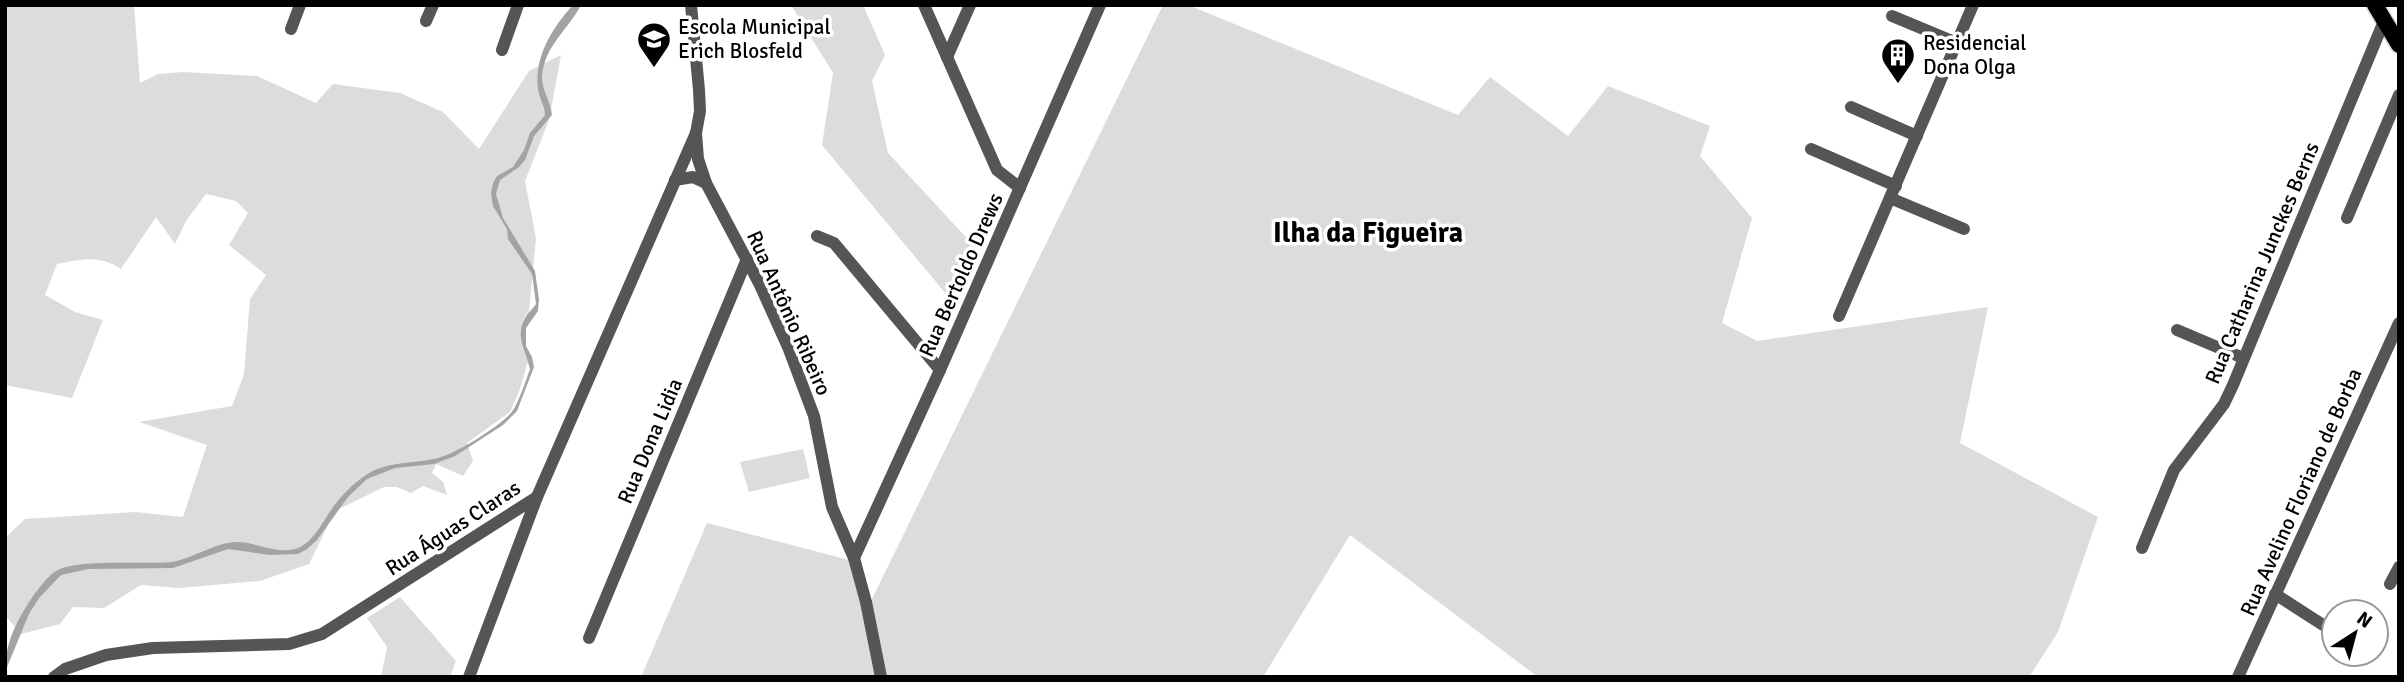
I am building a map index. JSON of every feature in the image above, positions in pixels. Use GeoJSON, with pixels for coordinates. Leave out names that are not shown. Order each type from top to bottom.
{"type":"FeatureCollection","features":[{"type":"Feature","properties":{"kind":"main road"},"geometry":{"type":"LineString","coordinates":[[2379,10],[2399,45]]}},
{"type":"Feature","properties":{"kind":"street"},"geometry":{"type":"LineString","coordinates":[[290,29],[300,5]]}},
{"type":"Feature","properties":{"kind":"street"},"geometry":{"type":"LineString","coordinates":[[426,21],[433,5]]}},
{"type":"Feature","properties":{"kind":"street"},"geometry":{"type":"LineString","coordinates":[[502,50],[518,5]]}},
{"type":"Feature","properties":{"kind":"street","name":"Rua Antônio Ribeiro"},"geometry":{"type":"LineString","coordinates":[[691,5],[700,111],[696,132],[698,159],[706,183],[747,259],[788,347],[814,416],[832,507],[855,558],[881,677]]}},
{"type":"Feature","properties":{"kind":"street"},"geometry":{"type":"LineString","coordinates":[[924,5],[997,170],[1020,188]]}},
{"type":"Feature","properties":{"kind":"street"},"geometry":{"type":"LineString","coordinates":[[947,57],[970,5]]}},
{"type":"Feature","properties":{"kind":"street","name":"Rua Bertoldo Drews"},"geometry":{"type":"LineString","coordinates":[[855,558],[1100,5]]}},
{"type":"Feature","properties":{"kind":"street"},"geometry":{"type":"LineString","coordinates":[[1839,316],[1973,5]]}},
{"type":"Feature","properties":{"kind":"street","name":"Rua Catharina Junckes Berns"},"geometry":{"type":"LineString","coordinates":[[2142,548],[2174,470],[2224,404],[2379,10]]}},
{"type":"Feature","properties":{"kind":"street"},"geometry":{"type":"LineString","coordinates":[[1892,16],[1957,43]]}},
{"type":"Feature","properties":{"kind":"street"},"geometry":{"type":"LineString","coordinates":[[2347,218],[2399,95]]}},
{"type":"Feature","properties":{"kind":"street"},"geometry":{"type":"LineString","coordinates":[[1851,107],[1917,136]]}},
{"type":"Feature","properties":{"kind":"street","name":"Rua Águas Claras"},"geometry":{"type":"LineString","coordinates":[[54,677],[65,669],[106,655],[153,648],[289,644],[322,634],[537,497],[696,132]]}},
{"type":"Feature","properties":{"kind":"street"},"geometry":{"type":"LineString","coordinates":[[1811,149],[1964,229]]}},
{"type":"Feature","properties":{"kind":"street"},"geometry":{"type":"LineString","coordinates":[[675,180],[693,177],[706,183]]}},
{"type":"Feature","properties":{"kind":"street"},"geometry":{"type":"LineString","coordinates":[[817,236],[834,243],[940,370]]}},
{"type":"Feature","properties":{"kind":"street","name":"Rua Dona Lidia"},"geometry":{"type":"LineString","coordinates":[[589,638],[747,259]]}},
{"type":"Feature","properties":{"kind":"street","name":"Rua Avelino Floriano de Borba"},"geometry":{"type":"LineString","coordinates":[[2238,677],[2399,323]]}},
{"type":"Feature","properties":{"kind":"street"},"geometry":{"type":"LineString","coordinates":[[2178,330],[2243,358]]}},
{"type":"Feature","properties":{"kind":"street"},"geometry":{"type":"LineString","coordinates":[[468,677],[537,497]]}},
{"type":"Feature","properties":{"kind":"street"},"geometry":{"type":"LineString","coordinates":[[2390,584],[2399,567]]}},
{"type":"Feature","properties":{"kind":"street"},"geometry":{"type":"LineString","coordinates":[[2275,594],[2320,623]]}},
{"type":"Feature","properties":{"kind":"shaded area"},"geometry":{"type":"Polygon","coordinates":[[[5,5],[134,5],[140,83],[158,74],[183,72],[257,76],[316,103],[333,84],[400,93],[443,112],[479,149],[529,71],[561,55],[549,120],[525,181],[536,238],[529,311],[521,329],[521,342],[528,361],[510,412],[467,443],[473,461],[463,476],[436,464],[432,473],[443,482],[447,495],[423,486],[411,493],[397,487],[384,487],[335,511],[309,564],[260,581],[179,588],[141,585],[104,608],[73,607],[60,624],[21,634],[5,615],[5,538],[25,519],[135,512],[183,517],[207,445],[139,422],[232,406],[244,374],[250,299],[266,275],[229,245],[248,213],[236,201],[206,194],[186,221],[175,244],[156,217],[121,269],[98,260],[57,264],[45,295],[75,312],[103,320],[72,398],[5,385],[5,5]]]}},
{"type":"Feature","properties":{"kind":"shaded area"},"geometry":{"type":"Polygon","coordinates":[[[573,5],[581,5],[552,47],[544,66],[542,82],[552,115],[534,136],[525,160],[500,180],[496,194],[503,218],[535,271],[539,300],[538,311],[526,328],[526,346],[534,367],[517,411],[503,425],[455,456],[434,464],[395,468],[367,479],[348,497],[317,540],[298,554],[269,555],[228,549],[173,568],[88,569],[61,575],[39,598],[29,614],[5,672],[8,646],[17,622],[35,593],[56,571],[94,563],[171,562],[237,542],[280,550],[295,549],[312,537],[333,507],[363,477],[380,468],[434,459],[453,452],[486,433],[511,413],[530,369],[522,344],[522,325],[536,304],[532,274],[508,239],[507,229],[493,206],[491,193],[497,176],[513,167],[524,150],[530,133],[545,115],[537,77],[542,54],[558,23],[573,5]]]}},
{"type":"Feature","properties":{"kind":"shaded area"},"geometry":{"type":"Polygon","coordinates":[[[791,5],[863,5],[885,55],[872,81],[888,153],[976,248],[952,301],[822,145],[833,73],[791,5]]]}},
{"type":"Feature","properties":{"kind":"shaded area"},"geometry":{"type":"Polygon","coordinates":[[[1163,5],[1188,5],[1458,115],[1490,77],[1568,136],[1608,86],[1710,126],[1700,156],[1752,218],[1722,323],[1757,341],[1988,307],[1960,443],[2098,517],[2058,632],[2029,677],[1538,677],[1350,535],[1263,677],[641,677],[707,523],[853,561],[867,609],[1163,5]]]}},
{"type":"Feature","properties":{"kind":"shaded area"},"geometry":{"type":"Polygon","coordinates":[[[803,449],[810,478],[749,492],[740,462],[803,449]]]}},
{"type":"Feature","properties":{"kind":"shaded area"},"geometry":{"type":"Polygon","coordinates":[[[400,597],[456,661],[450,677],[381,677],[387,647],[367,618],[400,597]]]}},
{"type":"Feature","properties":{"kind":"place","name":"Escola Municipal Erich Blosfeld"},"geometry":{"type":"Point","coordinates":[654,69]}},
{"type":"Feature","properties":{"kind":"place","name":"Residencial Dona Olga"},"geometry":{"type":"Point","coordinates":[1898,85]}},
{"type":"Feature","properties":{"kind":"district","name":"Ilha da Figueira"},"geometry":{"type":"Point","coordinates":[1368,233]}}]}
